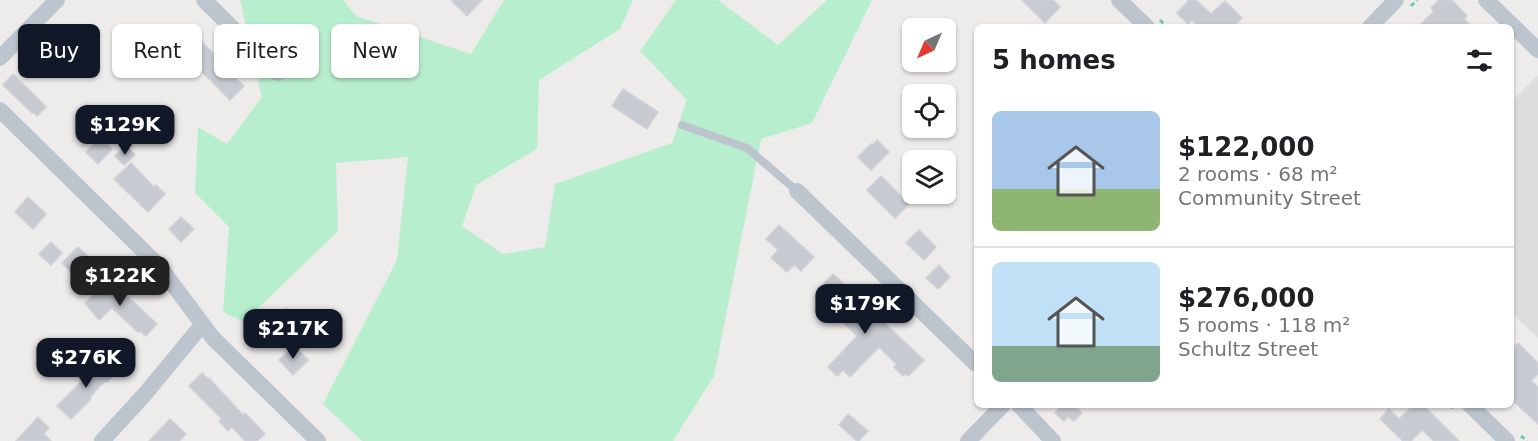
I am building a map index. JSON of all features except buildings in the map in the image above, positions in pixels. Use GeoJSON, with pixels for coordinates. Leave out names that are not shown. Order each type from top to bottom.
{"type":"FeatureCollection","features":[{"type":"Feature","properties":{"kind":"street"},"geometry":{"type":"LineString","coordinates":[[0,58],[57,0]]}},
{"type":"Feature","properties":{"kind":"street"},"geometry":{"type":"LineString","coordinates":[[204,0],[228,24]]}},
{"type":"Feature","properties":{"kind":"street"},"geometry":{"type":"LineString","coordinates":[[1119,0],[1144,24]]}},
{"type":"Feature","properties":{"kind":"street"},"geometry":{"type":"LineString","coordinates":[[1373,24],[1396,0]]}},
{"type":"Feature","properties":{"kind":"street"},"geometry":{"type":"LineString","coordinates":[[1486,0],[1511,24]]}},
{"type":"Feature","properties":{"kind":"street"},"geometry":{"type":"LineString","coordinates":[[1514,27],[1538,50]]}},
{"type":"Feature","properties":{"kind":"street"},"geometry":{"type":"LineString","coordinates":[[0,110],[159,266],[213,338],[318,441]]}},
{"type":"Feature","properties":{"kind":"street"},"geometry":{"type":"LineString","coordinates":[[797,191],[974,362]]}},
{"type":"Feature","properties":{"kind":"street"},"geometry":{"type":"LineString","coordinates":[[102,441],[145,394],[202,325]]}},
{"type":"Feature","properties":{"kind":"street"},"geometry":{"type":"LineString","coordinates":[[968,441],[1000,408]]}},
{"type":"Feature","properties":{"kind":"street"},"geometry":{"type":"LineString","coordinates":[[1022,408],[1053,441]]}},
{"type":"Feature","properties":{"kind":"street"},"geometry":{"type":"LineString","coordinates":[[1473,408],[1507,441]]}},
{"type":"Feature","properties":{"kind":"lane"},"geometry":{"type":"LineString","coordinates":[[682,125],[747,148],[797,191]]}},
{"type":"Feature","properties":{"kind":"shaded area"},"geometry":{"type":"Polygon","coordinates":[[[1538,75],[1538,338],[1514,315],[1514,99],[1538,75]]]}},
{"type":"Feature","properties":{"kind":"green space"},"geometry":{"type":"Polygon","coordinates":[[[240,0],[343,0],[356,16],[380,24],[331,24],[331,78],[419,78],[419,37],[471,54],[504,0],[633,0],[620,29],[539,80],[537,149],[476,185],[462,226],[503,254],[545,247],[555,184],[672,143],[687,100],[640,51],[676,0],[718,0],[778,45],[827,0],[872,0],[812,123],[761,139],[714,376],[673,441],[362,441],[323,404],[397,260],[408,157],[336,163],[338,231],[244,322],[223,312],[229,227],[195,193],[198,127],[227,144],[262,97],[258,78],[319,78],[319,24],[245,24],[240,0]]]}}]}
